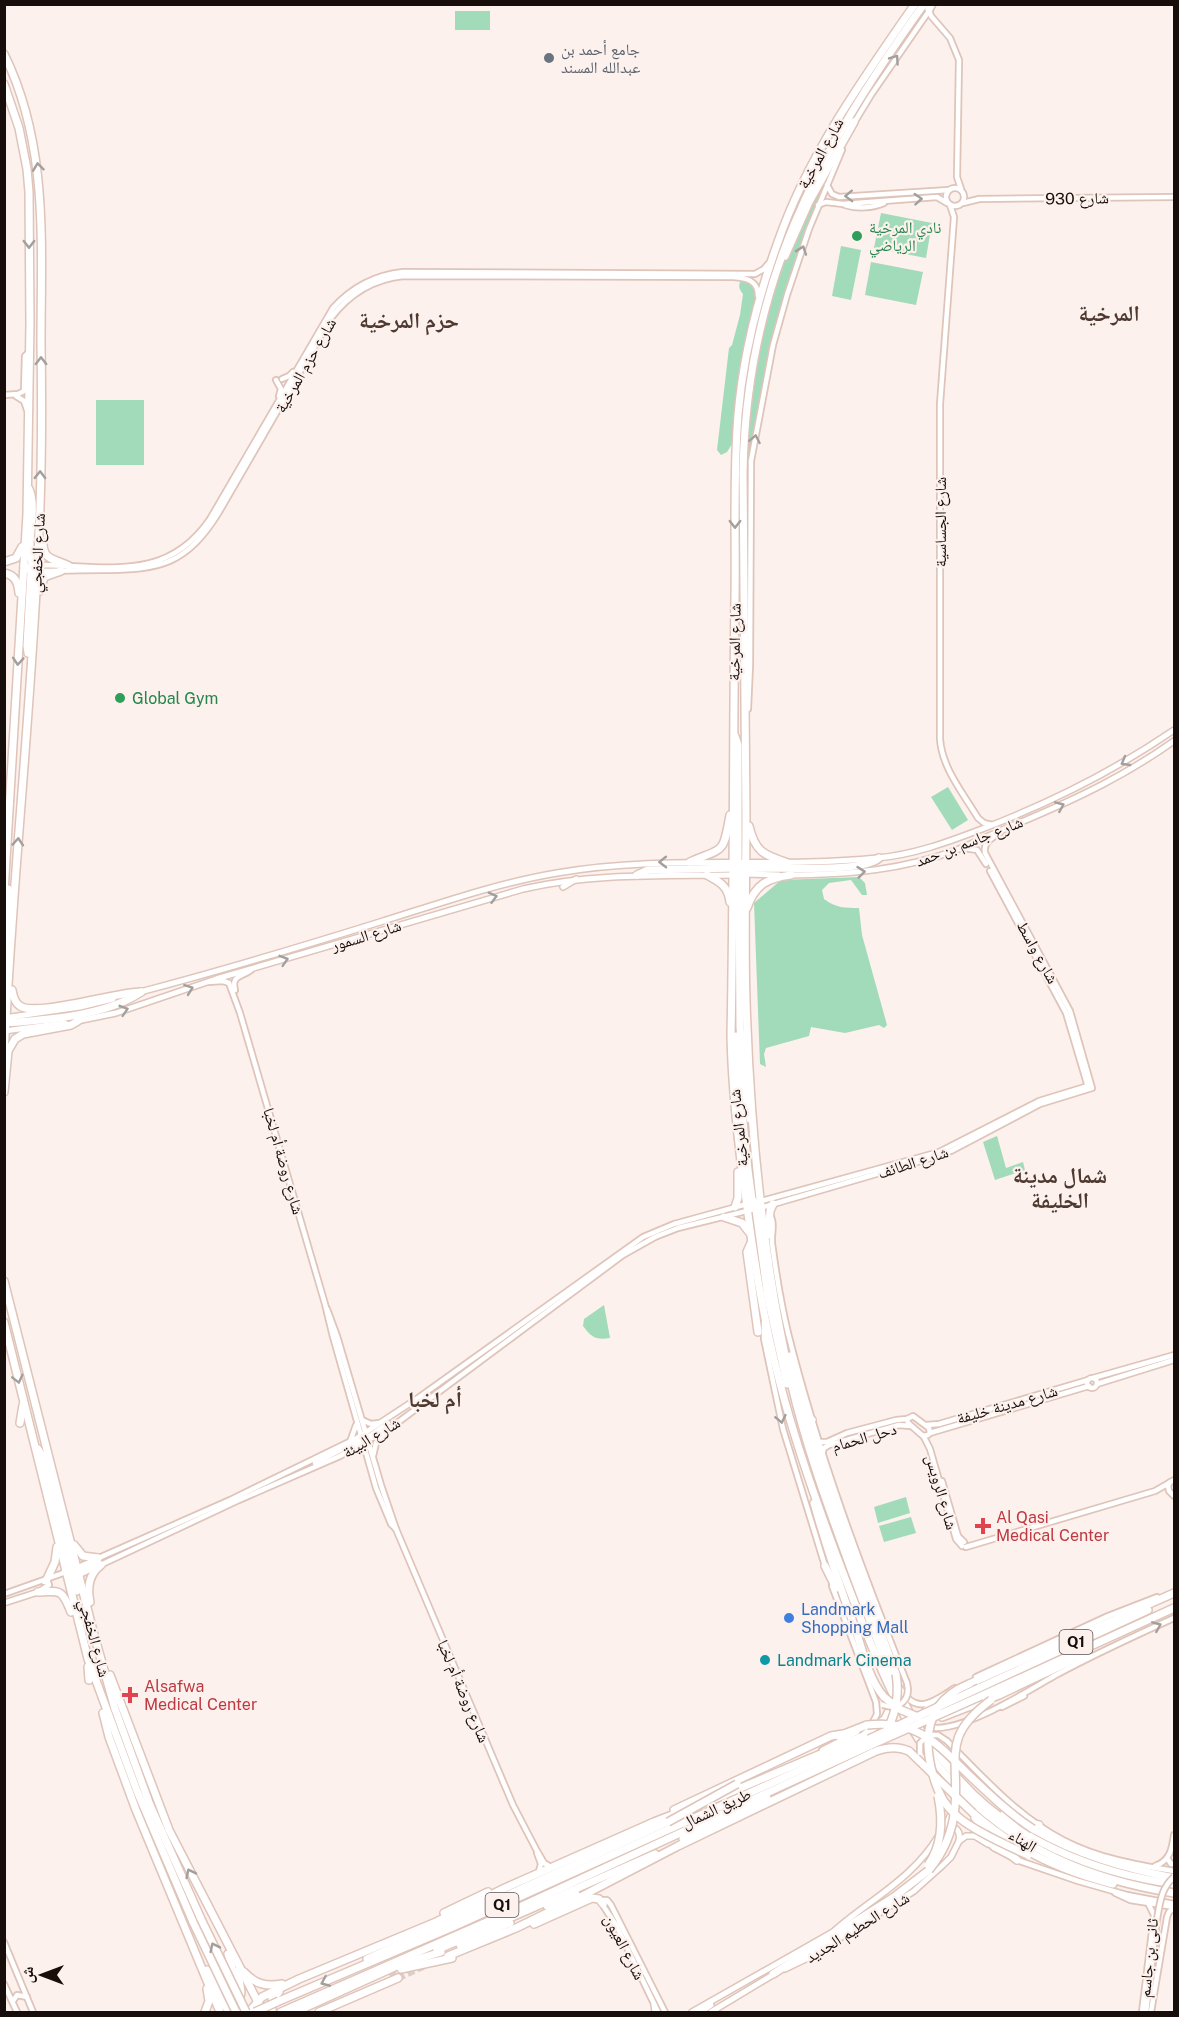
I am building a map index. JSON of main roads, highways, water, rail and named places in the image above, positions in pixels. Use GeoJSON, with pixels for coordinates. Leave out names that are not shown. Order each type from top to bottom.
{"type":"FeatureCollection","features":[{"type":"Feature","properties":{"kind":"highway","name":"شارع المرخية"},"geometry":{"type":"LineString","coordinates":[[913,1724],[882,1671],[839,1561],[786,1406],[764,1320],[750,1234],[754,1206],[753,1130],[746,1001],[745,913],[734,801],[734,733],[736,446],[741,383],[753,322],[794,200],[860,84],[915,4]]}},
{"type":"Feature","properties":{"kind":"highway","name":"شارع المرخية"},"geometry":{"type":"LineString","coordinates":[[913,1724],[888,1668],[829,1513],[802,1413],[778,1316],[767,1247],[739,1146],[732,1071],[731,1014],[733,919],[746,812],[743,473],[746,415],[760,324],[775,262],[801,205],[870,82],[930,6]]}},
{"type":"Feature","properties":{"kind":"highway","name":"شارع الخفجي"},"geometry":{"type":"LineString","coordinates":[[4,54],[30,126],[40,191],[41,382],[39,531],[22,603],[4,893]]}},
{"type":"Feature","properties":{"kind":"highway","name":"شارع الخفجي"},"geometry":{"type":"LineString","coordinates":[[4,84],[17,120],[27,169],[30,351],[26,539],[35,602],[7,966],[4,1057]]}},
{"type":"Feature","properties":{"kind":"highway"},"geometry":{"type":"LineString","coordinates":[[775,262],[784,257],[809,202],[854,122]]}},
{"type":"Feature","properties":{"kind":"highway"},"geometry":{"type":"LineString","coordinates":[[28,487],[33,502],[27,646],[31,658]]}},
{"type":"Feature","properties":{"kind":"highway"},"geometry":{"type":"LineString","coordinates":[[39,531],[42,536],[43,551],[47,557],[69,566]]}},
{"type":"Feature","properties":{"kind":"highway"},"geometry":{"type":"LineString","coordinates":[[4,562],[14,560],[18,556],[26,539]]}},
{"type":"Feature","properties":{"kind":"highway"},"geometry":{"type":"LineString","coordinates":[[35,602],[44,577],[61,571]]}},
{"type":"Feature","properties":{"kind":"highway"},"geometry":{"type":"LineString","coordinates":[[4,573],[16,580],[22,603]]}},
{"type":"Feature","properties":{"kind":"highway"},"geometry":{"type":"LineString","coordinates":[[744,637],[750,649]]}},
{"type":"Feature","properties":{"kind":"highway"},"geometry":{"type":"LineString","coordinates":[[734,733],[738,745],[740,1026],[746,1101],[753,1130]]}},
{"type":"Feature","properties":{"kind":"highway"},"geometry":{"type":"LineString","coordinates":[[690,862],[719,851],[727,837],[734,801]]}},
{"type":"Feature","properties":{"kind":"highway"},"geometry":{"type":"LineString","coordinates":[[746,812],[756,846],[768,856],[788,863]]}},
{"type":"Feature","properties":{"kind":"highway"},"geometry":{"type":"LineString","coordinates":[[637,875],[648,870],[829,868],[871,863],[879,858]]}},
{"type":"Feature","properties":{"kind":"highway"},"geometry":{"type":"LineString","coordinates":[[6,872],[9,902],[7,966],[14,998],[19,1005],[27,1009],[58,1006],[120,993],[141,992]]}},
{"type":"Feature","properties":{"kind":"highway"},"geometry":{"type":"LineString","coordinates":[[707,875],[721,882],[728,891],[733,919]]}},
{"type":"Feature","properties":{"kind":"highway"},"geometry":{"type":"LineString","coordinates":[[745,913],[753,894],[763,882],[791,875]]}},
{"type":"Feature","properties":{"kind":"highway"},"geometry":{"type":"LineString","coordinates":[[6,1024],[96,1010],[123,1002],[141,992]]}},
{"type":"Feature","properties":{"kind":"highway"},"geometry":{"type":"LineString","coordinates":[[731,1014],[735,1020],[742,1114],[752,1199],[768,1298],[791,1401],[795,1409],[812,1420]]}},
{"type":"Feature","properties":{"kind":"highway"},"geometry":{"type":"LineString","coordinates":[[4,1092],[8,1051],[15,1039],[23,1034],[70,1025],[78,1021]]}},
{"type":"Feature","properties":{"kind":"highway"},"geometry":{"type":"LineString","coordinates":[[735,1207],[738,1198],[737,1150],[739,1146]]}},
{"type":"Feature","properties":{"kind":"highway"},"geometry":{"type":"LineString","coordinates":[[767,1247],[772,1204]]}},
{"type":"Feature","properties":{"kind":"highway"},"geometry":{"type":"LineString","coordinates":[[724,1217],[742,1223],[750,1234],[754,1233],[763,1290],[768,1298]]}},
{"type":"Feature","properties":{"kind":"highway"},"geometry":{"type":"LineString","coordinates":[[751,1243],[747,1252],[758,1332]]}},
{"type":"Feature","properties":{"kind":"highway","name":"شارع الخفجي"},"geometry":{"type":"LineString","coordinates":[[4,1281],[69,1537],[79,1628],[88,1659],[157,1842],[248,2013]]}},
{"type":"Feature","properties":{"kind":"highway","name":"شارع الخفجي"},"geometry":{"type":"LineString","coordinates":[[4,1322],[58,1539],[88,1614],[115,1709],[150,1805],[237,2013]]}},
{"type":"Feature","properties":{"kind":"highway"},"geometry":{"type":"LineString","coordinates":[[20,1424],[24,1403]]}},
{"type":"Feature","properties":{"kind":"highway"},"geometry":{"type":"LineString","coordinates":[[437,1950],[666,1848],[865,1752],[880,1739],[893,1718],[897,1699],[896,1674],[802,1413]]}},
{"type":"Feature","properties":{"kind":"highway"},"geometry":{"type":"LineString","coordinates":[[34,1440],[44,1459],[93,1646],[115,1709]]}},
{"type":"Feature","properties":{"kind":"highway"},"geometry":{"type":"LineString","coordinates":[[810,1481],[810,1489],[828,1553],[872,1677],[884,1701],[912,1715],[923,1718],[942,1717],[999,1695],[1090,1652],[1102,1642]]}},
{"type":"Feature","properties":{"kind":"highway"},"geometry":{"type":"LineString","coordinates":[[832,1499],[833,1484]]}},
{"type":"Feature","properties":{"kind":"highway"},"geometry":{"type":"LineString","coordinates":[[42,1510],[52,1517]]}},
{"type":"Feature","properties":{"kind":"highway"},"geometry":{"type":"LineString","coordinates":[[69,1537],[81,1555],[100,1562]]}},
{"type":"Feature","properties":{"kind":"highway"},"geometry":{"type":"LineString","coordinates":[[46,1579],[55,1562],[58,1539]]}},
{"type":"Feature","properties":{"kind":"highway"},"geometry":{"type":"LineString","coordinates":[[248,2013],[267,1995],[299,1979],[436,1922],[495,1893],[667,1820],[722,1801],[873,1730],[885,1719],[889,1711],[888,1695],[844,1584],[839,1561]]}},
{"type":"Feature","properties":{"kind":"highway"},"geometry":{"type":"LineString","coordinates":[[73,1573],[100,1562]]}},
{"type":"Feature","properties":{"kind":"highway"},"geometry":{"type":"LineString","coordinates":[[88,1614],[90,1606],[88,1586],[100,1562]]}},
{"type":"Feature","properties":{"kind":"highway"},"geometry":{"type":"LineString","coordinates":[[825,1566],[855,1630]]}},
{"type":"Feature","properties":{"kind":"highway"},"geometry":{"type":"LineString","coordinates":[[38,1592],[53,1590],[62,1594],[79,1628]]}},
{"type":"Feature","properties":{"kind":"highway"},"geometry":{"type":"LineString","coordinates":[[833,1932],[927,1869],[941,1833],[941,1809],[927,1749],[928,1730],[932,1717],[948,1696],[969,1683],[1174,1592]]}},
{"type":"Feature","properties":{"kind":"highway","name":"طريق الشمال"},"geometry":{"type":"LineString","coordinates":[[255,2013],[453,1927],[722,1801],[872,1745],[979,1688],[1174,1598]]}},
{"type":"Feature","properties":{"kind":"highway","name":"طريق الشمال"},"geometry":{"type":"LineString","coordinates":[[284,2011],[1174,1608]]}},
{"type":"Feature","properties":{"kind":"highway"},"geometry":{"type":"LineString","coordinates":[[88,1659],[88,1680]]}},
{"type":"Feature","properties":{"kind":"highway"},"geometry":{"type":"LineString","coordinates":[[102,1663],[109,1672],[170,1830],[263,2013]]}},
{"type":"Feature","properties":{"kind":"highway"},"geometry":{"type":"LineString","coordinates":[[773,1974],[885,1903],[927,1869],[944,1849],[951,1829],[955,1806],[953,1758],[958,1737],[972,1717],[999,1695]]}},
{"type":"Feature","properties":{"kind":"highway"},"geometry":{"type":"LineString","coordinates":[[101,1696],[109,1737],[138,1815],[220,2013]]}},
{"type":"Feature","properties":{"kind":"highway"},"geometry":{"type":"LineString","coordinates":[[354,1969],[368,1959],[667,1820],[728,1788],[858,1727],[882,1724],[905,1726],[933,1740],[1002,1806],[1088,1856],[1127,1869],[1174,1878]]}},
{"type":"Feature","properties":{"kind":"highway","name":"الهناء"},"geometry":{"type":"LineString","coordinates":[[913,1724],[928,1753],[953,1777],[996,1814],[1046,1845],[1107,1869],[1174,1884]]}},
{"type":"Feature","properties":{"kind":"highway"},"geometry":{"type":"LineString","coordinates":[[426,1925],[461,1904],[686,1804],[831,1736],[843,1734]]}},
{"type":"Feature","properties":{"kind":"highway"},"geometry":{"type":"LineString","coordinates":[[448,1956],[516,1928],[628,1873],[872,1745],[909,1751],[973,1813],[1032,1856]]}},
{"type":"Feature","properties":{"kind":"highway"},"geometry":{"type":"LineString","coordinates":[[1017,1860],[988,1836],[955,1791],[953,1777],[965,1780],[1008,1816],[1036,1827]]}},
{"type":"Feature","properties":{"kind":"highway","name":"الهناء"},"geometry":{"type":"LineString","coordinates":[[953,1777],[988,1815],[1022,1841],[1087,1871],[1140,1887],[1174,1893]]}},
{"type":"Feature","properties":{"kind":"highway"},"geometry":{"type":"LineString","coordinates":[[936,1784],[950,1809],[963,1821],[1032,1856],[1084,1877],[1126,1888],[1140,1887]]}},
{"type":"Feature","properties":{"kind":"highway"},"geometry":{"type":"LineString","coordinates":[[157,1800],[167,1811]]}},
{"type":"Feature","properties":{"kind":"highway"},"geometry":{"type":"LineString","coordinates":[[686,1804],[722,1801]]}},
{"type":"Feature","properties":{"kind":"highway"},"geometry":{"type":"LineString","coordinates":[[284,2011],[304,2008],[399,1965],[460,1945],[628,1873]]}},
{"type":"Feature","properties":{"kind":"highway"},"geometry":{"type":"LineString","coordinates":[[476,1910],[525,1881]]}},
{"type":"Feature","properties":{"kind":"highway"},"geometry":{"type":"LineString","coordinates":[[505,1921],[558,1893],[564,1886]]}},
{"type":"Feature","properties":{"kind":"highway"},"geometry":{"type":"LineString","coordinates":[[554,1903],[578,1888]]}},
{"type":"Feature","properties":{"kind":"highway"},"geometry":{"type":"LineString","coordinates":[[381,1973],[456,1957],[592,1898],[599,1899],[603,1904]]}},
{"type":"Feature","properties":{"kind":"highway"},"geometry":{"type":"LineString","coordinates":[[207,1970],[219,1986],[226,1988],[233,1983],[232,1965],[212,1915]]}},
{"type":"Feature","properties":{"kind":"highway"},"geometry":{"type":"LineString","coordinates":[[187,1929],[218,1997],[230,2013]]}},
{"type":"Feature","properties":{"kind":"highway"},"geometry":{"type":"LineString","coordinates":[[187,1929],[208,1994],[205,2013]]}},
{"type":"Feature","properties":{"kind":"highway"},"geometry":{"type":"LineString","coordinates":[[227,1944],[241,1984],[237,2013]]}},
{"type":"Feature","properties":{"kind":"highway"},"geometry":{"type":"LineString","coordinates":[[238,1966],[259,1984],[274,1985],[299,1979]]}},
{"type":"Feature","properties":{"kind":"highway"},"geometry":{"type":"LineString","coordinates":[[319,2013],[394,1977]]}},
{"type":"Feature","properties":{"kind":"highway"},"geometry":{"type":"LineString","coordinates":[[272,2013],[271,2003],[274,1996],[299,1979]]}},
{"type":"Feature","properties":{"kind":"main road","name":"شارع جاسم بن حمد"},"geometry":{"type":"LineString","coordinates":[[739,869],[788,863],[879,858],[921,849],[975,832],[1056,799],[1132,758],[1174,730]]}},
{"type":"Feature","properties":{"kind":"main road","name":"شارع جاسم بن حمد"},"geometry":{"type":"LineString","coordinates":[[739,869],[791,875],[838,874],[909,865],[958,849],[1094,790],[1125,774],[1174,741]]}},
{"type":"Feature","properties":{"kind":"main road","name":"شارع السمور"},"geometry":{"type":"LineString","coordinates":[[141,992],[530,878],[618,864],[690,862],[739,869]]}},
{"type":"Feature","properties":{"kind":"main road","name":"شارع السمور"},"geometry":{"type":"LineString","coordinates":[[6,1024],[78,1021],[116,1013],[208,982],[523,889],[576,879],[637,875],[707,875],[739,869]]}},
{"type":"Feature","properties":{"kind":"main road"},"geometry":{"type":"LineString","coordinates":[[563,887],[576,879]]}},
{"type":"Feature","properties":{"kind":"main road","name":"شارع الحطيم الجديد"},"geometry":{"type":"LineString","coordinates":[[687,2013],[697,2011],[833,1932],[904,1878],[940,1835],[953,1809]]}},
{"type":"Feature","properties":{"kind":"main road"},"geometry":{"type":"LineString","coordinates":[[940,1835],[949,1828],[955,1828],[959,1832],[959,1841],[972,1835],[988,1845]]}},
{"type":"Feature","properties":{"kind":"main road","name":"شارع الحطيم الجديد"},"geometry":{"type":"LineString","coordinates":[[711,2013],[773,1974],[810,1957],[914,1891],[943,1865],[959,1841]]}},
{"type":"Feature","properties":{"kind":"main road"},"geometry":{"type":"LineString","coordinates":[[654,2005],[657,2013]]}},
{"type":"Feature","properties":{"kind":"tunnel"},"geometry":{"type":"LineString","coordinates":[[398,1978],[426,1965]]}},
{"type":"Feature","properties":{"kind":"tunnel"},"geometry":{"type":"LineString","coordinates":[[390,1976],[402,1966]]}},
{"type":"Feature","properties":{"kind":"place","name":"جامع أحمد بن عبدالله المسند"},"geometry":{"type":"Point","coordinates":[549,58]}},
{"type":"Feature","properties":{"kind":"place","name":"نادي المرخية الرياضي"},"geometry":{"type":"Point","coordinates":[857,236]}},
{"type":"Feature","properties":{"kind":"place","name":"Global Gym"},"geometry":{"type":"Point","coordinates":[120,698]}},
{"type":"Feature","properties":{"kind":"place","name":"Al Qasi Medical Center"},"geometry":{"type":"Point","coordinates":[983,1526]}},
{"type":"Feature","properties":{"kind":"place","name":"Landmark Shopping Mall"},"geometry":{"type":"Point","coordinates":[789,1618]}},
{"type":"Feature","properties":{"kind":"place","name":"Landmark Cinema"},"geometry":{"type":"Point","coordinates":[765,1660]}},
{"type":"Feature","properties":{"kind":"place","name":"Alsafwa Medical Center"},"geometry":{"type":"Point","coordinates":[130,1695]}},
{"type":"Feature","properties":{"kind":"district","name":"المرخية"},"geometry":{"type":"Point","coordinates":[1109,313]}},
{"type":"Feature","properties":{"kind":"district","name":"حزم المرخية"},"geometry":{"type":"Point","coordinates":[409,320]}},
{"type":"Feature","properties":{"kind":"district","name":"شمال مدينة الخليفة"},"geometry":{"type":"Point","coordinates":[1060,1188]}},
{"type":"Feature","properties":{"kind":"district","name":"أم لخبا"},"geometry":{"type":"Point","coordinates":[435,1399]}}]}
